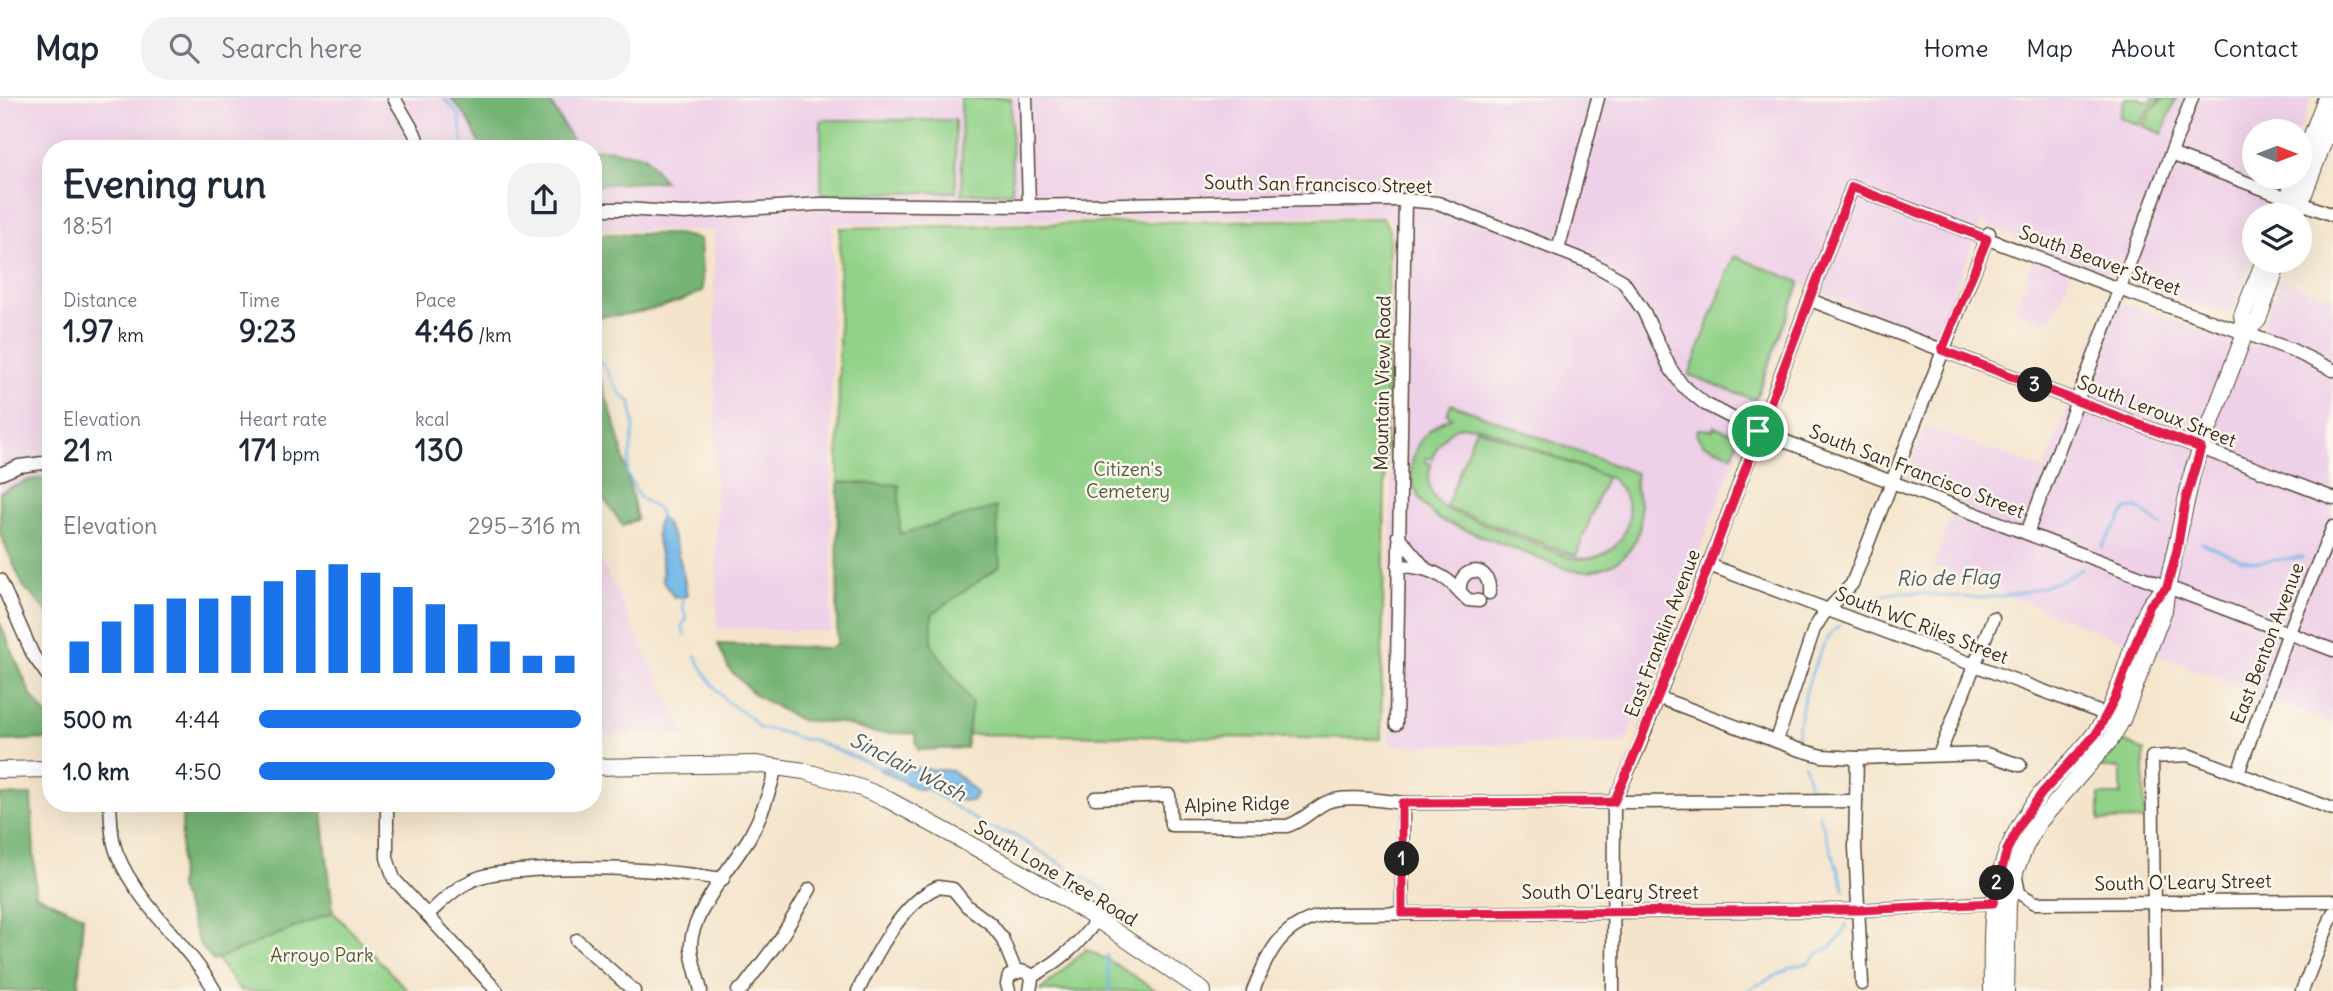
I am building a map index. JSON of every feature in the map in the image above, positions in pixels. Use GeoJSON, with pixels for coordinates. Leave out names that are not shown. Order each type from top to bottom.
{"type":"FeatureCollection","features":[{"type":"Feature","properties":{"kind":"main road"},"geometry":{"type":"LineString","coordinates":[[2312,135],[2326,98]]}},
{"type":"Feature","properties":{"kind":"main road"},"geometry":{"type":"LineString","coordinates":[[2296,203],[2333,117]]}},
{"type":"Feature","properties":{"kind":"main road"},"geometry":{"type":"LineString","coordinates":[[2245,333],[2242,316],[2259,273]]}},
{"type":"Feature","properties":{"kind":"main road"},"geometry":{"type":"LineString","coordinates":[[2006,991],[2000,902],[2038,822],[2111,739],[2114,717],[2164,610],[2185,502],[2201,448],[2245,333],[2258,320],[2275,273]]}},
{"type":"Feature","properties":{"kind":"main road"},"geometry":{"type":"LineString","coordinates":[[1992,991],[2007,850],[2022,821],[2042,793],[2114,717]]}},
{"type":"Feature","properties":{"kind":"main road","name":"South Lone Tree Road"},"geometry":{"type":"LineString","coordinates":[[602,767],[755,764],[837,780],[885,798],[1022,873],[1097,919],[1203,991]]}},
{"type":"Feature","properties":{"kind":"main road"},"geometry":{"type":"LineString","coordinates":[[0,770],[42,769]]}},
{"type":"Feature","properties":{"kind":"street"},"geometry":{"type":"LineString","coordinates":[[394,98],[417,140]]}},
{"type":"Feature","properties":{"kind":"street"},"geometry":{"type":"LineString","coordinates":[[1026,98],[1029,205]]}},
{"type":"Feature","properties":{"kind":"street"},"geometry":{"type":"LineString","coordinates":[[1558,250],[1598,98]]}},
{"type":"Feature","properties":{"kind":"street"},"geometry":{"type":"LineString","coordinates":[[2026,533],[2192,98]]}},
{"type":"Feature","properties":{"kind":"street"},"geometry":{"type":"LineString","coordinates":[[2171,154],[2283,203]]}},
{"type":"Feature","properties":{"kind":"street","name":"South Beaver Street"},"geometry":{"type":"LineString","coordinates":[[1852,187],[1988,235],[2119,289],[2290,349],[2333,370]]}},
{"type":"Feature","properties":{"kind":"street","name":"East Franklin Avenue"},"geometry":{"type":"LineString","coordinates":[[1613,991],[1614,802],[1709,565],[1852,187]]}},
{"type":"Feature","properties":{"kind":"street","name":"South San Francisco Street"},"geometry":{"type":"LineString","coordinates":[[602,209],[684,213],[821,204],[1029,205],[1405,200],[1438,203],[1591,263],[1623,281],[1644,312],[1670,368],[1682,385],[1705,404],[1758,431],[2333,650]]}},
{"type":"Feature","properties":{"kind":"street","name":"Mountain View Road"},"geometry":{"type":"LineString","coordinates":[[1396,724],[1405,200]]}},
{"type":"Feature","properties":{"kind":"street"},"geometry":{"type":"LineString","coordinates":[[2312,211],[2333,215]]}},
{"type":"Feature","properties":{"kind":"street"},"geometry":{"type":"LineString","coordinates":[[1777,740],[1814,629],[1852,584],[1988,235]]}},
{"type":"Feature","properties":{"kind":"street","name":"South Leroux Street"},"geometry":{"type":"LineString","coordinates":[[1810,300],[2333,498]]}},
{"type":"Feature","properties":{"kind":"street"},"geometry":{"type":"LineString","coordinates":[[0,474],[19,466],[42,463]]}},
{"type":"Feature","properties":{"kind":"street","name":"East Benton Avenue"},"geometry":{"type":"LineString","coordinates":[[2238,773],[2289,632],[2333,527]]}},
{"type":"Feature","properties":{"kind":"street"},"geometry":{"type":"LineString","coordinates":[[1398,536],[1425,568]]}},
{"type":"Feature","properties":{"kind":"street","name":"South WC Riles Street"},"geometry":{"type":"LineString","coordinates":[[1709,565],[2114,717]]}},
{"type":"Feature","properties":{"kind":"street"},"geometry":{"type":"LineString","coordinates":[[1398,566],[1425,568],[1450,579],[1468,600],[1484,597],[1490,583],[1485,575],[1475,571],[1450,579]]}},
{"type":"Feature","properties":{"kind":"street"},"geometry":{"type":"LineString","coordinates":[[1460,592],[1460,582],[1465,575]]}},
{"type":"Feature","properties":{"kind":"street"},"geometry":{"type":"LineString","coordinates":[[0,580],[33,655],[42,668]]}},
{"type":"Feature","properties":{"kind":"street"},"geometry":{"type":"LineString","coordinates":[[1939,755],[1993,618]]}},
{"type":"Feature","properties":{"kind":"street"},"geometry":{"type":"LineString","coordinates":[[1657,697],[1822,756],[1857,758],[1986,754],[2020,765]]}},
{"type":"Feature","properties":{"kind":"street"},"geometry":{"type":"LineString","coordinates":[[2155,991],[2152,757],[2188,755],[2333,809]]}},
{"type":"Feature","properties":{"kind":"street"},"geometry":{"type":"LineString","coordinates":[[1857,758],[1856,847],[1862,984]]}},
{"type":"Feature","properties":{"kind":"street"},"geometry":{"type":"LineString","coordinates":[[701,991],[691,948],[693,932],[701,911],[762,813],[776,766]]}},
{"type":"Feature","properties":{"kind":"street","name":"Alpine Ridge"},"geometry":{"type":"LineString","coordinates":[[1095,798],[1169,795],[1171,825],[1287,826],[1301,821],[1328,801],[1344,798],[1402,803]]}},
{"type":"Feature","properties":{"kind":"street"},"geometry":{"type":"LineString","coordinates":[[1402,913],[1402,803],[1856,801]]}},
{"type":"Feature","properties":{"kind":"street"},"geometry":{"type":"LineString","coordinates":[[110,812],[117,854],[127,873],[202,967],[215,991]]}},
{"type":"Feature","properties":{"kind":"street"},"geometry":{"type":"LineString","coordinates":[[387,812],[386,846],[390,870],[402,891],[497,991]]}},
{"type":"Feature","properties":{"kind":"street"},"geometry":{"type":"LineString","coordinates":[[426,915],[468,882],[488,875],[555,868],[629,867],[723,879]]}},
{"type":"Feature","properties":{"kind":"street","name":"South O'Leary Street"},"geometry":{"type":"LineString","coordinates":[[2016,870],[2019,893],[2035,903],[2333,901]]}},
{"type":"Feature","properties":{"kind":"street"},"geometry":{"type":"LineString","coordinates":[[858,991],[877,955],[905,913],[920,898],[938,887],[953,890],[991,924],[1002,938],[1016,972]]}},
{"type":"Feature","properties":{"kind":"street"},"geometry":{"type":"LineString","coordinates":[[738,991],[780,939],[810,889]]}},
{"type":"Feature","properties":{"kind":"street","name":"South O'Leary Street"},"geometry":{"type":"LineString","coordinates":[[1253,991],[1272,949],[1281,936],[1296,924],[1312,917],[1330,914],[1860,910],[2000,902]]}},
{"type":"Feature","properties":{"kind":"street"},"geometry":{"type":"LineString","coordinates":[[2302,991],[2333,913]]}},
{"type":"Feature","properties":{"kind":"street"},"geometry":{"type":"LineString","coordinates":[[1031,977],[1065,957],[1080,943],[1097,919]]}},
{"type":"Feature","properties":{"kind":"street"},"geometry":{"type":"LineString","coordinates":[[577,940],[634,991]]}},
{"type":"Feature","properties":{"kind":"street"},"geometry":{"type":"LineString","coordinates":[[1009,991],[1008,978],[1016,972],[1026,972],[1031,977],[1030,991]]}},
{"type":"Feature","properties":{"kind":"shaded area"},"geometry":{"type":"Polygon","coordinates":[[[0,98],[2312,98],[2304,119],[2242,119],[2242,189],[2269,189],[2265,203],[2242,203],[2242,273],[2247,273],[2234,308],[2224,312],[2183,301],[2075,261],[2051,323],[2015,310],[2037,247],[1981,223],[1936,336],[1802,285],[1625,743],[1389,746],[1393,224],[1389,215],[832,223],[831,632],[717,628],[714,231],[602,229],[602,140],[42,140],[42,512],[0,512],[0,98]]]}},
{"type":"Feature","properties":{"kind":"shaded area"},"geometry":{"type":"Polygon","coordinates":[[[2280,279],[2333,298],[2333,724],[1933,566],[1960,494],[1905,477],[1926,426],[2044,469],[2109,298],[2254,348],[2280,279]]]}},
{"type":"Feature","properties":{"kind":"shaded area"},"geometry":{"type":"Polygon","coordinates":[[[602,563],[685,734],[602,735],[602,563]]]}},
{"type":"Feature","properties":{"kind":"green space"},"geometry":{"type":"Polygon","coordinates":[[[451,98],[548,98],[572,140],[478,140],[470,122],[451,98]]]}},
{"type":"Feature","properties":{"kind":"green space"},"geometry":{"type":"Polygon","coordinates":[[[961,98],[1011,98],[1012,192],[962,194],[961,98]]]}},
{"type":"Feature","properties":{"kind":"green space"},"geometry":{"type":"Polygon","coordinates":[[[2125,98],[2138,98],[2151,103],[2153,98],[2161,98],[2146,113],[2139,125],[2119,117],[2125,98]]]}},
{"type":"Feature","properties":{"kind":"green space"},"geometry":{"type":"Polygon","coordinates":[[[2164,98],[2176,98],[2162,134],[2143,126],[2149,114],[2164,98]]]}},
{"type":"Feature","properties":{"kind":"green space"},"geometry":{"type":"Polygon","coordinates":[[[821,120],[955,120],[956,192],[821,194],[821,120]]]}},
{"type":"Feature","properties":{"kind":"green space"},"geometry":{"type":"Polygon","coordinates":[[[602,149],[645,156],[664,181],[602,184],[602,149]]]}},
{"type":"Feature","properties":{"kind":"green space","name":"Citizen's Cemetery"},"geometry":{"type":"Polygon","coordinates":[[[1383,218],[1389,229],[1381,739],[874,733],[841,723],[838,482],[840,228],[1383,218]]]}},
{"type":"Feature","properties":{"kind":"green space"},"geometry":{"type":"Polygon","coordinates":[[[602,234],[677,234],[700,239],[703,291],[650,310],[602,316],[602,234]]]}},
{"type":"Feature","properties":{"kind":"green space"},"geometry":{"type":"Polygon","coordinates":[[[1734,256],[1800,282],[1755,400],[1689,375],[1734,256]]]}},
{"type":"Feature","properties":{"kind":"green space"},"geometry":{"type":"Polygon","coordinates":[[[602,385],[618,433],[637,519],[623,526],[602,497],[602,385]]]}},
{"type":"Feature","properties":{"kind":"green space"},"geometry":{"type":"Polygon","coordinates":[[[1451,404],[1636,473],[1640,520],[1632,547],[1623,557],[1599,569],[1569,570],[1440,520],[1426,508],[1417,494],[1412,479],[1412,464],[1424,437],[1452,417],[1447,414],[1451,404]],[[1458,427],[1440,442],[1432,459],[1426,457],[1425,462],[1431,464],[1430,489],[1445,509],[1572,558],[1589,558],[1604,554],[1616,545],[1624,534],[1628,521],[1628,506],[1623,492],[1612,479],[1481,427],[1458,427]]]}},
{"type":"Feature","properties":{"kind":"green space"},"geometry":{"type":"Polygon","coordinates":[[[1714,426],[1740,436],[1732,455],[1703,444],[1696,434],[1698,429],[1713,430],[1714,426]]]}},
{"type":"Feature","properties":{"kind":"green space"},"geometry":{"type":"Polygon","coordinates":[[[1476,428],[1606,477],[1576,556],[1446,507],[1476,428]]]}},
{"type":"Feature","properties":{"kind":"green space"},"geometry":{"type":"Polygon","coordinates":[[[42,478],[42,606],[23,586],[0,533],[0,492],[29,480],[42,478]]]}},
{"type":"Feature","properties":{"kind":"green space"},"geometry":{"type":"Polygon","coordinates":[[[838,482],[899,485],[900,534],[996,507],[1000,566],[932,614],[932,645],[972,703],[966,748],[918,750],[915,733],[874,733],[841,723],[800,720],[755,695],[729,669],[718,644],[830,648],[837,643],[838,482]]]}},
{"type":"Feature","properties":{"kind":"green space"},"geometry":{"type":"Polygon","coordinates":[[[0,623],[32,697],[42,709],[42,739],[0,741],[0,623]]]}},
{"type":"Feature","properties":{"kind":"green space"},"geometry":{"type":"Polygon","coordinates":[[[2121,740],[2144,751],[2144,820],[2099,821],[2099,795],[2121,795],[2121,768],[2099,768],[2121,740]]]}},
{"type":"Feature","properties":{"kind":"green space"},"geometry":{"type":"Polygon","coordinates":[[[0,795],[31,795],[36,895],[83,916],[78,991],[0,991],[0,795]]]}},
{"type":"Feature","properties":{"kind":"green space"},"geometry":{"type":"Polygon","coordinates":[[[183,812],[322,812],[333,912],[213,961],[200,945],[179,888],[183,812]]]}},
{"type":"Feature","properties":{"kind":"green space","name":"Arroyo Park"},"geometry":{"type":"Polygon","coordinates":[[[333,912],[408,991],[240,991],[217,959],[333,912]]]}},
{"type":"Feature","properties":{"kind":"green space"},"geometry":{"type":"Polygon","coordinates":[[[1086,949],[1110,961],[1157,991],[1040,991],[1086,949]]]}},
{"type":"Feature","properties":{"kind":"water"},"geometry":{"type":"Polygon","coordinates":[[[660,518],[670,532],[678,554],[687,595],[683,598],[674,597],[662,580],[657,540],[660,518]]]}},
{"type":"Feature","properties":{"kind":"water"},"geometry":{"type":"Polygon","coordinates":[[[887,766],[953,771],[977,793],[972,801],[953,800],[938,789],[918,789],[880,770],[887,766]]]}},
{"type":"Feature","properties":{"kind":"waterway","name":"Sinclair Wash"},"geometry":{"type":"LineString","coordinates":[[444,98],[459,115],[463,140]]}},
{"type":"Feature","properties":{"kind":"waterway","name":"Sinclair Wash"},"geometry":{"type":"LineString","coordinates":[[602,364],[622,396],[631,402],[634,428],[627,473],[639,497],[659,510],[661,520]]}},
{"type":"Feature","properties":{"kind":"waterway","name":"Rio de Flag"},"geometry":{"type":"LineString","coordinates":[[2102,547],[2127,509],[2138,508],[2162,526]]}},
{"type":"Feature","properties":{"kind":"waterway","name":"Rio de Flag"},"geometry":{"type":"LineString","coordinates":[[2202,543],[2242,560],[2258,562],[2303,557]]}},
{"type":"Feature","properties":{"kind":"waterway","name":"Rio de Flag"},"geometry":{"type":"LineString","coordinates":[[1856,611],[1867,602],[1892,593],[1974,598],[2023,592],[2054,583],[2082,569]]}},
{"type":"Feature","properties":{"kind":"waterway","name":"Sinclair Wash"},"geometry":{"type":"LineString","coordinates":[[683,597],[687,619],[682,625],[685,635]]}},
{"type":"Feature","properties":{"kind":"waterway","name":"Rio de Flag"},"geometry":{"type":"LineString","coordinates":[[1797,737],[1806,693],[1817,660],[1831,634],[1840,625]]}},
{"type":"Feature","properties":{"kind":"waterway","name":"Sinclair Wash"},"geometry":{"type":"LineString","coordinates":[[695,655],[718,692],[752,719],[759,728],[813,740],[886,770]]}},
{"type":"Feature","properties":{"kind":"waterway","name":"Rio de Flag"},"geometry":{"type":"LineString","coordinates":[[1804,764],[1810,787]]}},
{"type":"Feature","properties":{"kind":"waterway","name":"Sinclair Wash"},"geometry":{"type":"LineString","coordinates":[[924,787],[987,827],[1013,835],[1105,890],[1113,898],[1115,906]]}},
{"type":"Feature","properties":{"kind":"waterway","name":"Rio de Flag"},"geometry":{"type":"LineString","coordinates":[[1819,814],[1845,891]]}},
{"type":"Feature","properties":{"kind":"waterway","name":"Rio de Flag"},"geometry":{"type":"LineString","coordinates":[[1746,991],[1792,967],[1809,963],[1818,953],[1838,940],[1846,924]]}},
{"type":"Feature","properties":{"kind":"waterway","name":"Sinclair Wash"},"geometry":{"type":"LineString","coordinates":[[1107,955],[1110,991]]}},
{"type":"Feature","properties":{"kind":"route"},"geometry":{"type":"LineString","coordinates":[[1852,187],[1987,239],[1942,350],[2201,448],[2185,502],[2177,550],[2167,587],[2150,605],[2115,698],[2096,734],[2042,793],[2022,821],[2007,850],[1993,903],[1860,910],[1402,913],[1402,803],[1614,802],[1687,623],[1758,431],[1852,187]]}}]}
